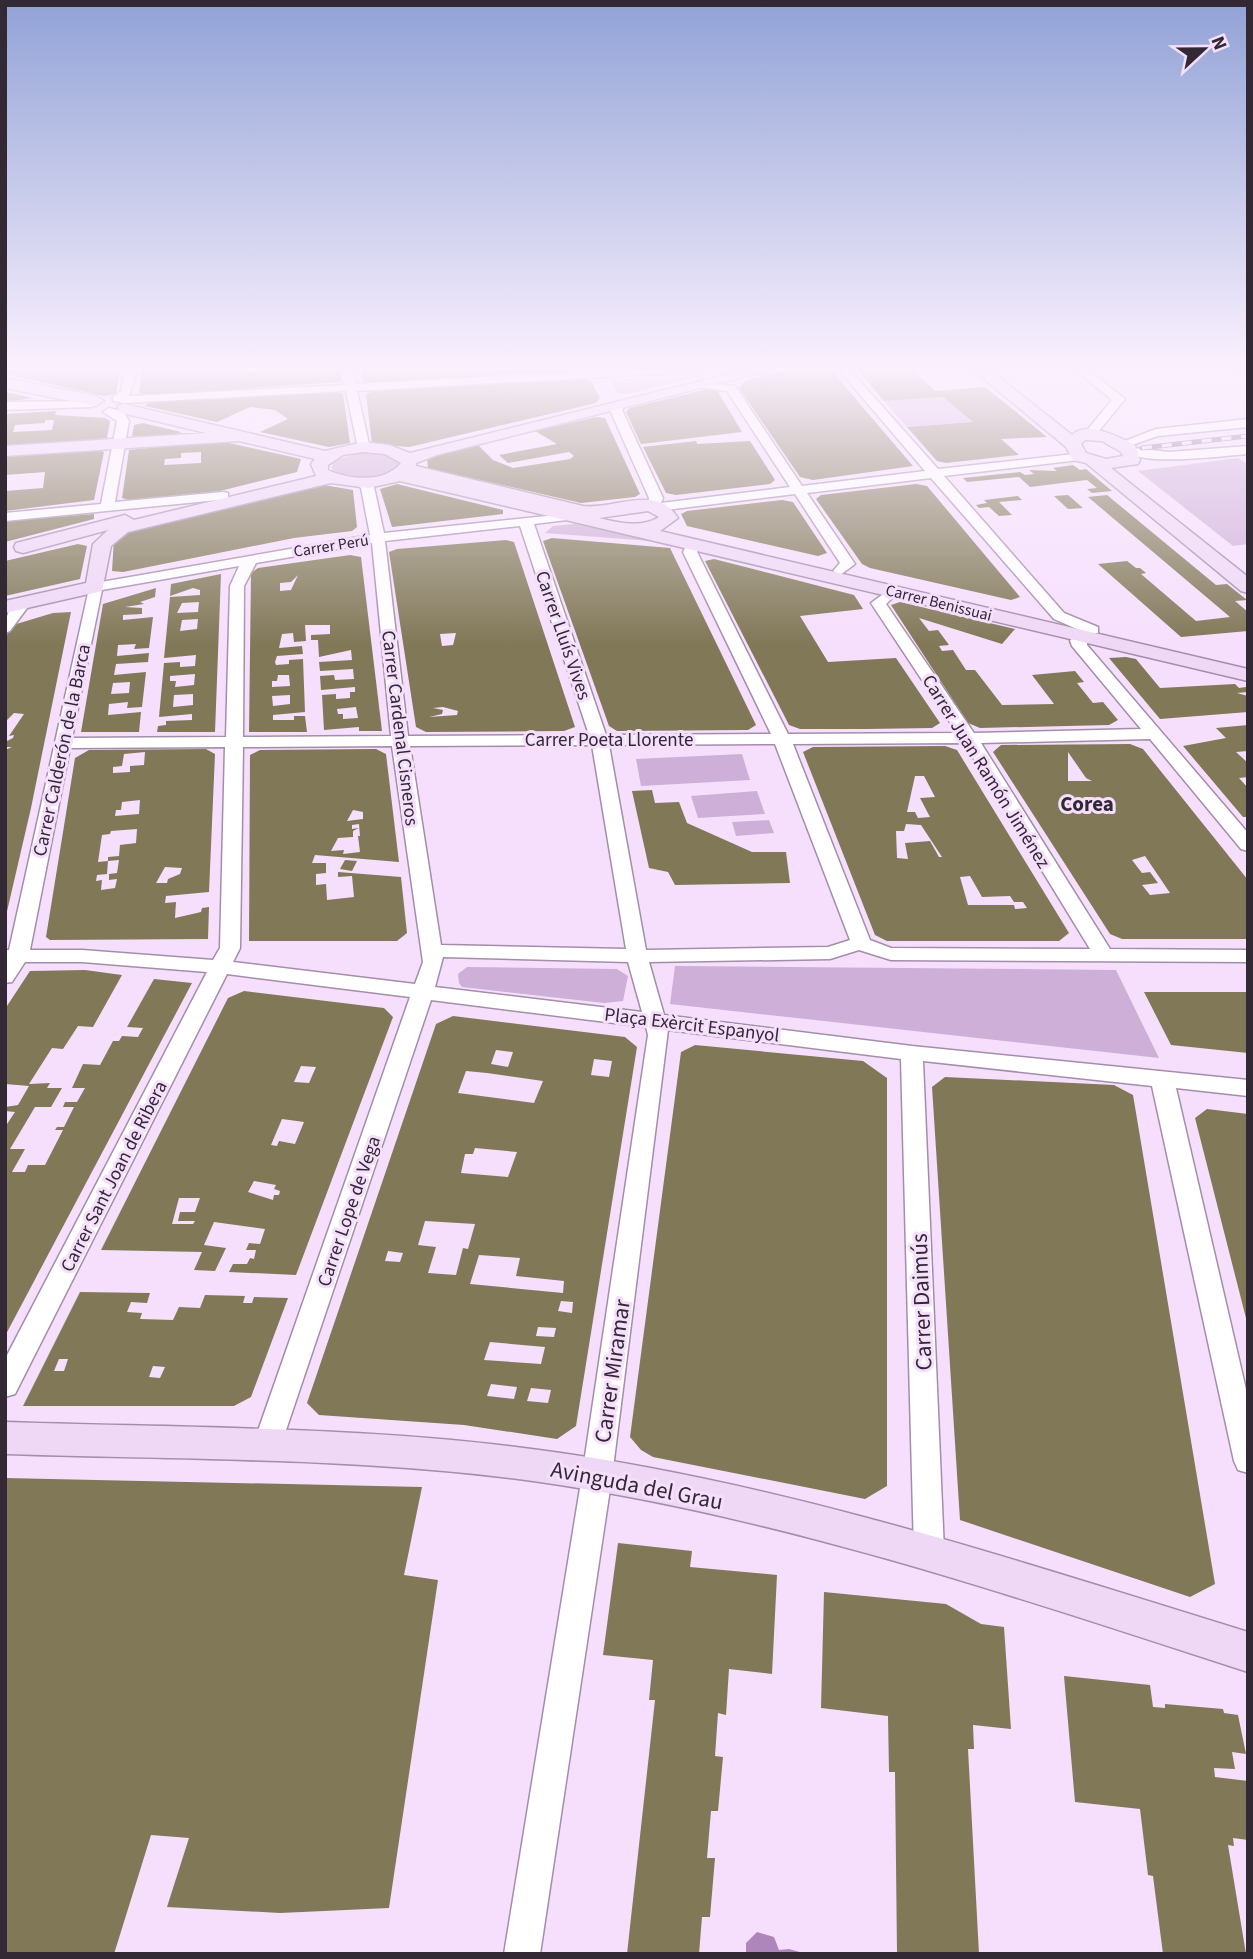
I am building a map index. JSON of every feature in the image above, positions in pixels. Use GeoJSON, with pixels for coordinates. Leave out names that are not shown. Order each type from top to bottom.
{"type":"FeatureCollection","features":[{"type":"Feature","properties":{"kind":"street"},"geometry":{"type":"LineString","coordinates":[[107,507],[115,461]]}},
{"type":"Feature","properties":{"kind":"street"},"geometry":{"type":"LineString","coordinates":[[306,461],[361,482],[410,461]]}},
{"type":"Feature","properties":{"kind":"street"},"geometry":{"type":"LineString","coordinates":[[14,550],[83,536],[102,544],[121,528],[326,469],[340,461]]}},
{"type":"Feature","properties":{"kind":"street"},"geometry":{"type":"LineString","coordinates":[[397,461],[570,516],[608,518],[626,505],[658,513]]}},
{"type":"Feature","properties":{"kind":"street"},"geometry":{"type":"LineString","coordinates":[[639,461],[656,498],[658,513]]}},
{"type":"Feature","properties":{"kind":"street"},"geometry":{"type":"LineString","coordinates":[[785,461],[848,565],[840,571]]}},
{"type":"Feature","properties":{"kind":"street"},"geometry":{"type":"LineString","coordinates":[[923,461],[1059,616],[1087,633],[1078,641],[1080,646],[1248,845]]}},
{"type":"Feature","properties":{"kind":"street"},"geometry":{"type":"LineString","coordinates":[[631,530],[658,513],[998,461]]}},
{"type":"Feature","properties":{"kind":"street"},"geometry":{"type":"LineString","coordinates":[[1101,461],[1248,587]]}},
{"type":"Feature","properties":{"kind":"street"},"geometry":{"type":"LineString","coordinates":[[1121,461],[1120,472],[1248,573]]}},
{"type":"Feature","properties":{"kind":"street"},"geometry":{"type":"LineString","coordinates":[[403,464],[608,518]]}},
{"type":"Feature","properties":{"kind":"street"},"geometry":{"type":"LineString","coordinates":[[14,550],[326,469]]}},
{"type":"Feature","properties":{"kind":"street","name":"Carrer Cardenal Cisneros"},"geometry":{"type":"LineString","coordinates":[[361,482],[367,487],[378,538],[400,740],[431,951],[427,985]]}},
{"type":"Feature","properties":{"kind":"street"},"geometry":{"type":"LineString","coordinates":[[5,517],[223,496]]}},
{"type":"Feature","properties":{"kind":"street","name":"Carrer Benissuai"},"geometry":{"type":"LineString","coordinates":[[658,513],[679,533],[840,571],[1248,675]]}},
{"type":"Feature","properties":{"kind":"street","name":"Carrer Perú"},"geometry":{"type":"LineString","coordinates":[[95,587],[378,538],[570,516]]}},
{"type":"Feature","properties":{"kind":"street","name":"Carrer Benissuai"},"geometry":{"type":"LineString","coordinates":[[608,518],[631,530],[893,591],[1248,665]]}},
{"type":"Feature","properties":{"kind":"street","name":"Carrer Lluís Vives"},"geometry":{"type":"LineString","coordinates":[[526,522],[599,738],[626,878],[637,956]]}},
{"type":"Feature","properties":{"kind":"street","name":"Carrer Calderón de la Barca"},"geometry":{"type":"LineString","coordinates":[[12,956],[62,743],[102,544]]}},
{"type":"Feature","properties":{"kind":"street"},"geometry":{"type":"LineString","coordinates":[[693,545],[690,552],[782,739],[861,943],[873,950],[891,954],[1248,956]]}},
{"type":"Feature","properties":{"kind":"street","name":"Carrer Sant Joan de Ribera"},"geometry":{"type":"LineString","coordinates":[[5,1386],[230,948],[237,586],[243,571],[253,558]]}},
{"type":"Feature","properties":{"kind":"street"},"geometry":{"type":"LineString","coordinates":[[5,628],[14,605],[95,587]]}},
{"type":"Feature","properties":{"kind":"street","name":"Carrer Juan Ramón Jiménez"},"geometry":{"type":"LineString","coordinates":[[893,591],[878,603],[969,738],[1105,957]]}},
{"type":"Feature","properties":{"kind":"street","name":"Carrer Poeta Llorente"},"geometry":{"type":"LineString","coordinates":[[62,743],[969,738],[1155,734]]}},
{"type":"Feature","properties":{"kind":"street"},"geometry":{"type":"LineString","coordinates":[[431,951],[637,956],[830,953],[861,943]]}},
{"type":"Feature","properties":{"kind":"street"},"geometry":{"type":"LineString","coordinates":[[5,977],[12,956]]}},
{"type":"Feature","properties":{"kind":"street","name":"Plaça Exèrcit Espanyol"},"geometry":{"type":"LineString","coordinates":[[12,956],[114,957],[427,985],[912,1053],[1248,1088]]}},
{"type":"Feature","properties":{"kind":"street","name":"Carrer Miramar"},"geometry":{"type":"LineString","coordinates":[[522,1954],[597,1476],[658,1045],[657,1019],[647,998],[637,956]]}},
{"type":"Feature","properties":{"kind":"street","name":"Carrer Lope de Vega"},"geometry":{"type":"LineString","coordinates":[[267,1445],[427,985]]}},
{"type":"Feature","properties":{"kind":"street","name":"Carrer Daimús"},"geometry":{"type":"LineString","coordinates":[[912,1053],[929,1551]]}},
{"type":"Feature","properties":{"kind":"street"},"geometry":{"type":"LineString","coordinates":[[1162,1078],[1248,1461]]}},
{"type":"Feature","properties":{"kind":"street","name":"Avinguda del Grau"},"geometry":{"type":"LineString","coordinates":[[5,1438],[267,1445],[514,1464],[597,1476],[708,1498],[929,1551],[1248,1652]]}},
{"type":"Feature","properties":{"kind":"shaded area"},"geometry":{"type":"Polygon","coordinates":[[[334,461],[400,463],[387,474],[367,478],[347,476],[331,468],[334,461]]]}},
{"type":"Feature","properties":{"kind":"shaded area"},"geometry":{"type":"Polygon","coordinates":[[[1212,461],[1243,461],[1248,465],[1248,544],[1233,546],[1138,471],[1212,461]]]}},
{"type":"Feature","properties":{"kind":"shaded area"},"geometry":{"type":"Polygon","coordinates":[[[574,524],[651,541],[545,533],[553,526],[574,524]]]}},
{"type":"Feature","properties":{"kind":"shaded area"},"geometry":{"type":"Polygon","coordinates":[[[742,754],[750,780],[641,786],[636,759],[742,754]]]}},
{"type":"Feature","properties":{"kind":"shaded area"},"geometry":{"type":"Polygon","coordinates":[[[757,791],[765,814],[698,818],[691,796],[757,791]]]}},
{"type":"Feature","properties":{"kind":"shaded area"},"geometry":{"type":"Polygon","coordinates":[[[769,820],[774,833],[736,836],[732,822],[769,820]]]}},
{"type":"Feature","properties":{"kind":"shaded area"},"geometry":{"type":"Polygon","coordinates":[[[675,966],[1116,970],[1159,1058],[670,1004],[675,966]]]}},
{"type":"Feature","properties":{"kind":"shaded area"},"geometry":{"type":"Polygon","coordinates":[[[467,967],[617,969],[628,976],[623,1001],[604,1003],[462,987],[458,974],[467,967]]]}},
{"type":"Feature","properties":{"kind":"shaded area"},"geometry":{"type":"Polygon","coordinates":[[[757,1932],[774,1937],[779,1950],[789,1949],[807,1954],[746,1954],[746,1943],[757,1932]]]}},
{"type":"Feature","properties":{"kind":"building"},"geometry":{"type":"Polygon","coordinates":[[[5,461],[102,461],[94,500],[5,511],[5,491],[43,488],[45,472],[5,475],[5,461]]]}},
{"type":"Feature","properties":{"kind":"building"},"geometry":{"type":"Polygon","coordinates":[[[127,461],[165,461],[164,465],[201,461],[300,461],[297,472],[220,491],[129,500],[122,498],[127,461]]]}},
{"type":"Feature","properties":{"kind":"building"},"geometry":{"type":"Polygon","coordinates":[[[427,461],[497,461],[513,468],[555,461],[625,461],[640,494],[635,497],[581,503],[428,468],[427,461]]]}},
{"type":"Feature","properties":{"kind":"building"},"geometry":{"type":"Polygon","coordinates":[[[650,461],[763,461],[775,480],[770,484],[676,495],[666,493],[650,461]]]}},
{"type":"Feature","properties":{"kind":"building"},"geometry":{"type":"Polygon","coordinates":[[[789,461],[909,461],[913,466],[813,480],[800,477],[789,461]]]}},
{"type":"Feature","properties":{"kind":"building"},"geometry":{"type":"Polygon","coordinates":[[[1073,465],[1080,470],[1086,469],[1112,491],[1092,493],[1087,489],[1097,488],[1087,480],[1030,487],[1019,477],[967,482],[963,478],[1020,472],[1025,475],[1034,474],[1029,470],[1057,471],[1053,468],[1073,465]]]}},
{"type":"Feature","properties":{"kind":"building"},"geometry":{"type":"Polygon","coordinates":[[[318,484],[353,490],[357,527],[352,531],[294,538],[123,572],[112,571],[114,539],[121,533],[318,484]]]}},
{"type":"Feature","properties":{"kind":"building"},"geometry":{"type":"Polygon","coordinates":[[[397,484],[503,510],[503,514],[392,527],[380,489],[397,484]]]}},
{"type":"Feature","properties":{"kind":"building"},"geometry":{"type":"Polygon","coordinates":[[[916,484],[927,486],[1020,597],[1011,600],[870,568],[862,564],[816,499],[821,495],[916,484]]]}},
{"type":"Feature","properties":{"kind":"building"},"geometry":{"type":"Polygon","coordinates":[[[1068,495],[1083,508],[1068,509],[1054,496],[1068,495]]]}},
{"type":"Feature","properties":{"kind":"building"},"geometry":{"type":"Polygon","coordinates":[[[1107,495],[1216,585],[1227,584],[1247,600],[1235,601],[1248,612],[1248,631],[1181,637],[1098,564],[1127,561],[1140,568],[1146,573],[1141,574],[1196,621],[1230,617],[1088,497],[1107,495]]]}},
{"type":"Feature","properties":{"kind":"building"},"geometry":{"type":"Polygon","coordinates":[[[1018,496],[1022,500],[999,502],[1012,515],[999,516],[989,507],[979,508],[976,505],[987,503],[984,500],[1018,496]]]}},
{"type":"Feature","properties":{"kind":"building"},"geometry":{"type":"Polygon","coordinates":[[[782,500],[793,502],[827,553],[818,556],[687,526],[681,514],[687,511],[782,500]]]}},
{"type":"Feature","properties":{"kind":"building"},"geometry":{"type":"Polygon","coordinates":[[[94,514],[94,519],[5,542],[5,521],[94,514]]]}},
{"type":"Feature","properties":{"kind":"building"},"geometry":{"type":"Polygon","coordinates":[[[552,538],[670,548],[756,725],[748,730],[617,731],[609,726],[543,541],[552,538]]]}},
{"type":"Feature","properties":{"kind":"building"},"geometry":{"type":"Polygon","coordinates":[[[506,540],[514,542],[575,727],[564,731],[426,732],[416,727],[389,552],[397,549],[506,540]],[[456,633],[440,634],[442,646],[453,645],[456,633]],[[443,707],[433,708],[443,710],[442,714],[429,717],[457,715],[458,711],[443,707]]]}},
{"type":"Feature","properties":{"kind":"building"},"geometry":{"type":"Polygon","coordinates":[[[78,544],[87,546],[80,579],[5,596],[5,561],[78,544]]]}},
{"type":"Feature","properties":{"kind":"building"},"geometry":{"type":"Polygon","coordinates":[[[350,555],[361,557],[382,731],[359,731],[359,727],[324,730],[322,695],[336,694],[336,699],[350,698],[350,692],[355,692],[355,687],[321,690],[320,676],[334,675],[335,680],[354,679],[353,669],[320,671],[319,662],[352,660],[351,650],[319,657],[318,640],[311,640],[311,635],[330,634],[330,625],[305,625],[306,641],[294,642],[293,633],[282,634],[279,648],[302,646],[303,654],[277,656],[275,662],[276,665],[289,664],[289,660],[303,659],[305,712],[273,715],[273,720],[294,720],[294,716],[305,716],[307,732],[249,732],[251,573],[258,568],[350,555]],[[298,575],[291,582],[280,583],[280,591],[291,590],[298,575]],[[278,675],[277,681],[272,681],[272,687],[290,686],[289,675],[278,675]],[[290,695],[272,696],[273,706],[290,704],[290,695]],[[356,707],[337,709],[338,714],[343,714],[343,719],[358,718],[356,707]]]}},
{"type":"Feature","properties":{"kind":"building"},"geometry":{"type":"Polygon","coordinates":[[[714,559],[854,595],[863,609],[800,616],[828,662],[896,658],[940,723],[932,728],[867,729],[800,729],[789,725],[705,561],[714,559]]]}},
{"type":"Feature","properties":{"kind":"building"},"geometry":{"type":"Polygon","coordinates":[[[221,574],[215,732],[157,732],[158,726],[166,725],[166,721],[192,720],[192,714],[159,717],[164,663],[180,662],[180,667],[195,666],[196,655],[164,658],[170,597],[200,595],[200,590],[193,588],[170,596],[171,584],[221,574]],[[199,602],[182,603],[177,613],[198,612],[199,602]],[[198,619],[182,620],[180,631],[197,629],[198,619]],[[195,674],[170,676],[170,681],[176,681],[175,687],[194,685],[195,674]],[[193,694],[174,695],[173,707],[193,705],[193,694]]]}},
{"type":"Feature","properties":{"kind":"building"},"geometry":{"type":"Polygon","coordinates":[[[156,588],[155,597],[140,602],[144,604],[125,607],[142,608],[142,614],[123,615],[123,620],[153,617],[149,648],[134,649],[136,644],[118,645],[117,656],[149,653],[148,662],[116,664],[114,675],[146,672],[142,707],[127,708],[128,702],[109,704],[108,715],[141,712],[139,732],[81,732],[103,604],[156,588]],[[130,682],[113,683],[111,694],[129,693],[130,682]]]}},
{"type":"Feature","properties":{"kind":"building"},"geometry":{"type":"Polygon","coordinates":[[[900,602],[1015,629],[1002,644],[919,618],[929,631],[938,630],[949,645],[939,646],[942,651],[953,650],[966,670],[975,670],[1002,705],[1054,704],[1032,675],[1075,671],[1084,682],[1077,683],[1093,703],[1103,702],[1118,720],[1109,725],[980,728],[968,723],[891,605],[900,602]]]}},
{"type":"Feature","properties":{"kind":"building"},"geometry":{"type":"Polygon","coordinates":[[[71,612],[5,920],[5,750],[12,747],[5,747],[5,742],[13,738],[14,735],[9,736],[24,714],[14,713],[5,722],[5,638],[13,625],[53,613],[71,612]]]}},
{"type":"Feature","properties":{"kind":"building"},"geometry":{"type":"Polygon","coordinates":[[[1109,658],[1136,659],[1160,688],[1235,684],[1239,688],[1246,687],[1248,692],[1237,693],[1248,696],[1248,712],[1160,719],[1109,658]]]}},
{"type":"Feature","properties":{"kind":"building"},"geometry":{"type":"Polygon","coordinates":[[[1248,725],[1248,751],[1236,752],[1248,763],[1248,777],[1239,778],[1248,788],[1248,817],[1243,817],[1183,746],[1226,738],[1216,728],[1248,725]]]}},
{"type":"Feature","properties":{"kind":"building"},"geometry":{"type":"Polygon","coordinates":[[[1130,744],[1143,749],[1248,880],[1248,939],[1122,939],[1110,934],[993,752],[1001,745],[1130,744]],[[1068,752],[1068,781],[1092,781],[1086,778],[1068,752]],[[1145,856],[1132,860],[1142,873],[1150,872],[1158,883],[1142,885],[1150,895],[1170,893],[1145,856]]]}},
{"type":"Feature","properties":{"kind":"building"},"geometry":{"type":"Polygon","coordinates":[[[945,746],[957,750],[1069,933],[1059,941],[887,941],[875,935],[803,752],[813,747],[945,746]],[[915,776],[907,812],[915,812],[918,818],[930,817],[920,798],[935,797],[924,776],[915,776]],[[906,824],[904,831],[896,831],[897,858],[908,859],[905,843],[930,841],[939,857],[942,857],[921,825],[906,824]],[[970,876],[960,877],[968,905],[1014,905],[1015,909],[1027,908],[1023,902],[1014,902],[1010,896],[982,897],[970,876]]]}},
{"type":"Feature","properties":{"kind":"building"},"geometry":{"type":"Polygon","coordinates":[[[206,749],[215,754],[209,892],[166,896],[165,903],[176,902],[175,918],[201,912],[202,908],[209,907],[208,939],[50,940],[46,937],[75,758],[89,750],[206,749]],[[145,752],[124,754],[122,766],[113,767],[113,773],[130,772],[130,766],[144,765],[145,752]],[[140,800],[122,802],[121,810],[116,810],[115,816],[139,814],[140,800]],[[137,829],[111,831],[110,834],[102,835],[98,862],[119,856],[120,845],[136,843],[137,829]],[[119,860],[108,861],[107,874],[97,875],[96,881],[102,880],[101,890],[115,888],[117,879],[109,880],[109,874],[117,873],[119,860]],[[165,867],[156,883],[167,883],[168,879],[180,874],[182,868],[165,867]]]}},
{"type":"Feature","properties":{"kind":"building"},"geometry":{"type":"Polygon","coordinates":[[[376,749],[386,754],[399,862],[315,855],[312,863],[326,863],[326,873],[316,874],[316,885],[326,884],[327,900],[354,897],[352,876],[338,877],[338,872],[401,877],[407,933],[397,941],[249,941],[250,755],[260,750],[376,749]],[[353,810],[347,821],[363,819],[363,812],[353,810]],[[359,824],[352,825],[352,829],[359,828],[353,831],[353,837],[338,838],[331,851],[344,850],[343,854],[360,852],[359,824]]]}},
{"type":"Feature","properties":{"kind":"building"},"geometry":{"type":"Polygon","coordinates":[[[652,790],[655,803],[679,802],[687,823],[752,852],[786,852],[790,883],[675,885],[668,872],[649,868],[632,791],[652,790]]]}},
{"type":"Feature","properties":{"kind":"building"},"geometry":{"type":"Polygon","coordinates":[[[345,860],[357,861],[352,871],[340,869],[345,860]]]}},
{"type":"Feature","properties":{"kind":"building"},"geometry":{"type":"Polygon","coordinates":[[[85,970],[122,975],[93,1027],[78,1026],[63,1049],[52,1048],[29,1084],[50,1083],[47,1088],[62,1088],[51,1107],[35,1107],[10,1149],[25,1149],[12,1172],[25,1172],[28,1165],[45,1165],[63,1130],[55,1130],[57,1127],[64,1127],[74,1107],[63,1107],[65,1102],[77,1102],[85,1088],[72,1088],[83,1064],[100,1065],[113,1041],[119,1041],[122,1036],[138,1037],[143,1028],[127,1027],[154,979],[192,983],[5,1336],[5,1127],[15,1112],[5,1111],[5,1107],[18,1105],[29,1086],[5,1084],[5,1009],[30,971],[85,970]]]}},
{"type":"Feature","properties":{"kind":"building"},"geometry":{"type":"Polygon","coordinates":[[[244,991],[384,1008],[393,1017],[296,1275],[229,1272],[233,1264],[247,1264],[250,1258],[254,1259],[256,1250],[246,1250],[249,1243],[260,1244],[265,1229],[214,1222],[204,1245],[226,1248],[215,1271],[194,1270],[202,1252],[101,1250],[228,998],[244,991]],[[301,1066],[294,1082],[309,1083],[316,1067],[301,1066]],[[282,1119],[271,1145],[277,1146],[279,1141],[295,1144],[304,1122],[282,1119]],[[254,1181],[248,1192],[273,1200],[274,1195],[279,1195],[280,1191],[274,1189],[276,1185],[254,1181]],[[179,1198],[172,1224],[193,1224],[195,1221],[178,1221],[180,1212],[195,1212],[200,1198],[179,1198]]]}},
{"type":"Feature","properties":{"kind":"building"},"geometry":{"type":"Polygon","coordinates":[[[1144,992],[1248,992],[1248,1053],[1171,1045],[1144,992]]]}},
{"type":"Feature","properties":{"kind":"building"},"geometry":{"type":"Polygon","coordinates":[[[453,1016],[625,1037],[637,1047],[576,1426],[557,1439],[464,1425],[319,1415],[307,1403],[436,1024],[453,1016]],[[496,1050],[491,1064],[508,1067],[513,1052],[496,1050]],[[594,1059],[591,1075],[609,1077],[612,1061],[594,1059]],[[466,1071],[458,1093],[534,1103],[543,1081],[466,1071]],[[475,1148],[473,1154],[465,1154],[461,1173],[508,1177],[517,1152],[475,1148]],[[425,1221],[418,1245],[436,1247],[428,1273],[456,1275],[463,1248],[468,1249],[475,1224],[425,1221]],[[388,1251],[385,1261],[400,1262],[403,1253],[388,1251]],[[479,1255],[470,1284],[563,1293],[564,1281],[516,1276],[520,1258],[479,1255]],[[561,1301],[558,1311],[572,1313],[573,1302],[561,1301]],[[538,1327],[536,1336],[554,1337],[556,1328],[538,1327]],[[490,1342],[484,1360],[541,1364],[545,1347],[490,1342]],[[491,1384],[487,1396],[514,1399],[517,1387],[491,1384]],[[531,1388],[527,1401],[548,1403],[551,1390],[531,1388]]]}},
{"type":"Feature","properties":{"kind":"building"},"geometry":{"type":"Polygon","coordinates":[[[695,1045],[863,1061],[887,1078],[887,1486],[865,1499],[653,1457],[641,1450],[630,1437],[681,1052],[695,1045]]]}},
{"type":"Feature","properties":{"kind":"building"},"geometry":{"type":"Polygon","coordinates":[[[945,1077],[1114,1085],[1133,1095],[1215,1584],[1190,1597],[960,1520],[932,1087],[945,1077]]]}},
{"type":"Feature","properties":{"kind":"building"},"geometry":{"type":"Polygon","coordinates":[[[1207,1109],[1248,1114],[1248,1326],[1195,1118],[1207,1109]]]}},
{"type":"Feature","properties":{"kind":"building"},"geometry":{"type":"Polygon","coordinates":[[[80,1292],[150,1293],[147,1303],[131,1302],[127,1312],[142,1313],[140,1319],[173,1320],[179,1307],[200,1308],[205,1295],[245,1296],[243,1303],[252,1303],[254,1297],[288,1298],[251,1397],[234,1406],[23,1406],[80,1292]],[[59,1359],[54,1371],[64,1371],[68,1359],[59,1359]],[[153,1366],[149,1377],[160,1378],[165,1367],[153,1366]]]}},
{"type":"Feature","properties":{"kind":"building"},"geometry":{"type":"Polygon","coordinates":[[[5,1478],[422,1487],[404,1575],[438,1580],[389,1908],[280,1913],[167,1907],[189,1838],[151,1835],[114,1954],[5,1954],[5,1478]]]}},
{"type":"Feature","properties":{"kind":"building"},"geometry":{"type":"Polygon","coordinates":[[[618,1543],[692,1551],[690,1567],[777,1575],[772,1674],[729,1669],[726,1715],[718,1713],[715,1756],[723,1757],[718,1811],[711,1811],[707,1858],[715,1858],[710,1917],[702,1917],[699,1954],[627,1954],[655,1700],[649,1700],[653,1660],[603,1655],[618,1543]]]}},
{"type":"Feature","properties":{"kind":"building"},"geometry":{"type":"Polygon","coordinates":[[[824,1592],[946,1604],[981,1624],[1004,1627],[1011,1729],[973,1725],[974,1749],[968,1749],[979,1954],[897,1954],[895,1772],[889,1772],[888,1716],[821,1708],[824,1592]]]}},
{"type":"Feature","properties":{"kind":"building"},"geometry":{"type":"Polygon","coordinates":[[[1064,1676],[1150,1685],[1153,1707],[1165,1708],[1165,1704],[1223,1709],[1224,1713],[1238,1715],[1246,1754],[1232,1752],[1235,1769],[1214,1768],[1215,1777],[1248,1781],[1248,1840],[1233,1838],[1234,1846],[1228,1845],[1246,1954],[1163,1954],[1153,1876],[1148,1875],[1140,1809],[1075,1802],[1064,1676]]]}},
{"type":"Feature","properties":{"kind":"district","name":"Corea"},"geometry":{"type":"Point","coordinates":[1087,804]}}]}
